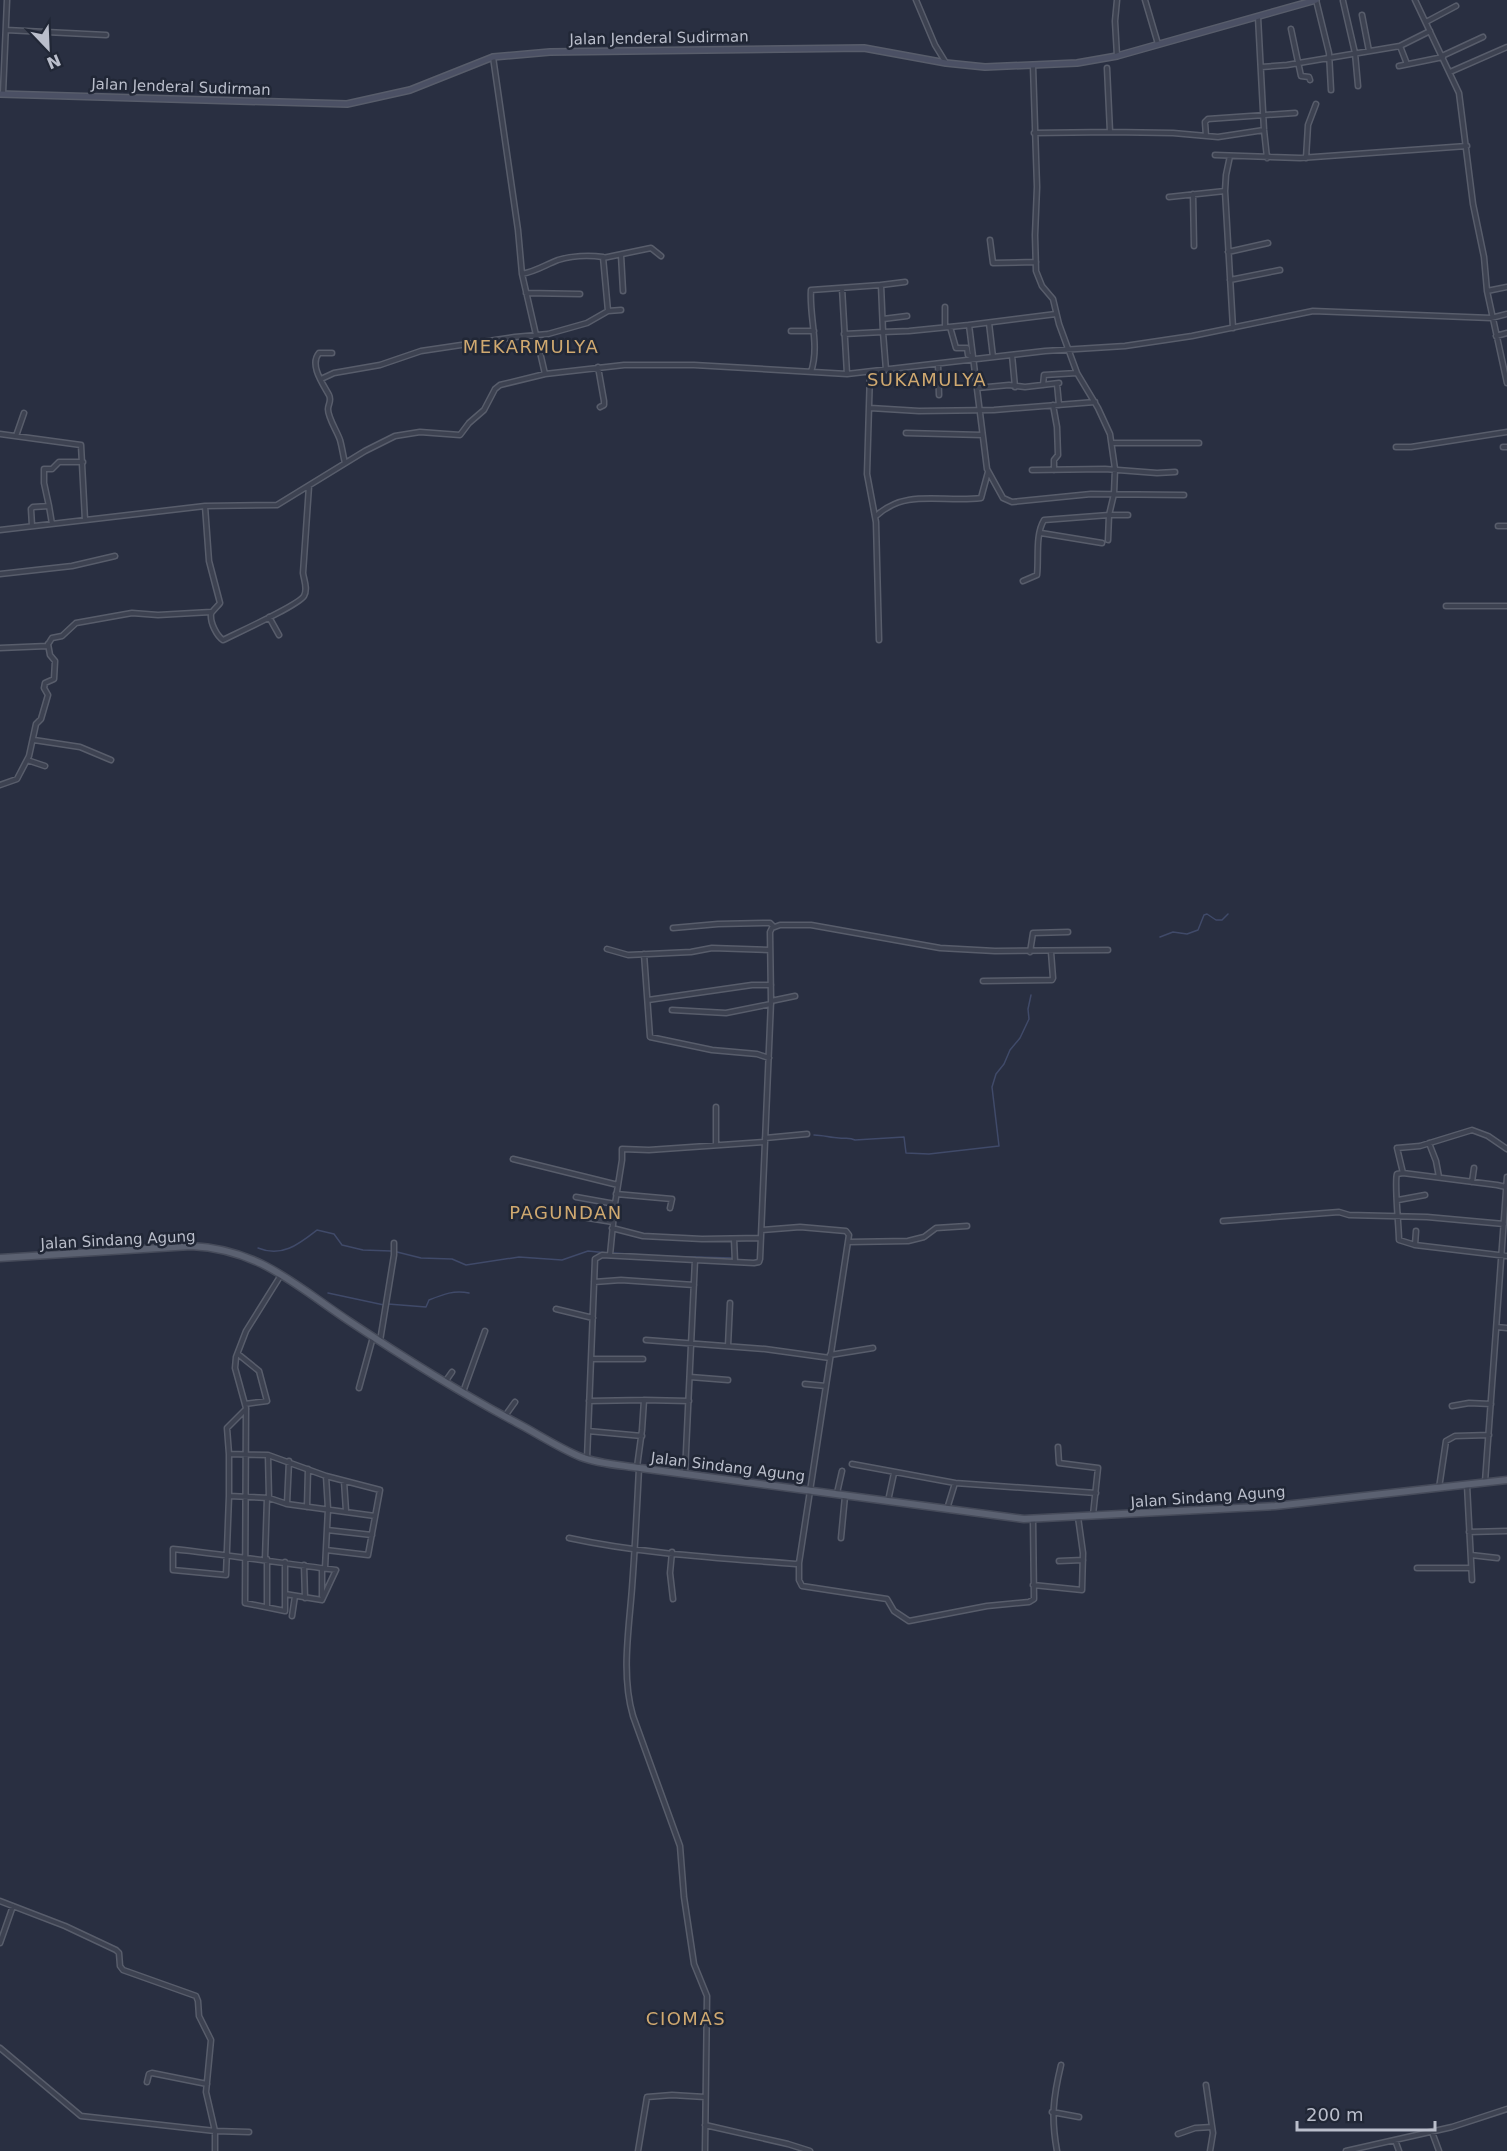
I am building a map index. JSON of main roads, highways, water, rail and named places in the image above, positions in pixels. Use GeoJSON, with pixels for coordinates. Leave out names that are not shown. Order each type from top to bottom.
{"type":"FeatureCollection","features":[{"type":"Feature","properties":{"kind":"main road","name":"Jalan Jenderal Sudirman"},"geometry":{"type":"LineString","coordinates":[[2,93],[347,105],[410,90],[493,57],[550,52],[812,47],[876,50],[946,63],[985,67],[1077,63],[1117,56],[1316,0]]}},
{"type":"Feature","properties":{"kind":"main road","name":"Jalan Sindang Agung"},"geometry":{"type":"LineString","coordinates":[[0,1258],[100,1253],[168,1246],[200,1246],[245,1256],[281,1274],[377,1339],[505,1416],[587,1459],[638,1467],[1033,1519],[1275,1506],[1507,1480]]}},
{"type":"Feature","properties":{"kind":"waterway"},"geometry":{"type":"LineString","coordinates":[[1160,937],[1173,932],[1187,934],[1198,930],[1204,915],[1222,920],[1228,914]]}},
{"type":"Feature","properties":{"kind":"waterway"},"geometry":{"type":"LineString","coordinates":[[814,1135],[855,1140],[904,1137],[906,1153],[929,1154],[999,1146],[992,1087],[996,1074],[1020,1038],[1029,1019],[1028,1009],[1031,995]]}},
{"type":"Feature","properties":{"kind":"waterway"},"geometry":{"type":"LineString","coordinates":[[258,1248],[267,1251],[290,1248],[317,1230],[334,1234],[342,1245],[363,1250],[391,1251]]}},
{"type":"Feature","properties":{"kind":"waterway"},"geometry":{"type":"LineString","coordinates":[[397,1252],[421,1258],[452,1259],[466,1265],[519,1257],[562,1260],[588,1251],[608,1253]]}},
{"type":"Feature","properties":{"kind":"waterway"},"geometry":{"type":"LineString","coordinates":[[614,1253],[643,1255]]}},
{"type":"Feature","properties":{"kind":"waterway"},"geometry":{"type":"LineString","coordinates":[[653,1256],[733,1258]]}},
{"type":"Feature","properties":{"kind":"waterway"},"geometry":{"type":"LineString","coordinates":[[328,1293],[384,1305]]}},
{"type":"Feature","properties":{"kind":"waterway"},"geometry":{"type":"LineString","coordinates":[[388,1304],[426,1307],[429,1300],[444,1294],[469,1293]]}},
{"type":"Feature","properties":{"kind":"district","name":"MEKARMULYA"},"geometry":{"type":"Point","coordinates":[531,346]}},
{"type":"Feature","properties":{"kind":"district","name":"SUKAMULYA"},"geometry":{"type":"Point","coordinates":[927,379]}},
{"type":"Feature","properties":{"kind":"district","name":"PAGUNDAN"},"geometry":{"type":"Point","coordinates":[566,1212]}},
{"type":"Feature","properties":{"kind":"district","name":"CIOMAS"},"geometry":{"type":"Point","coordinates":[686,2018]}}]}
